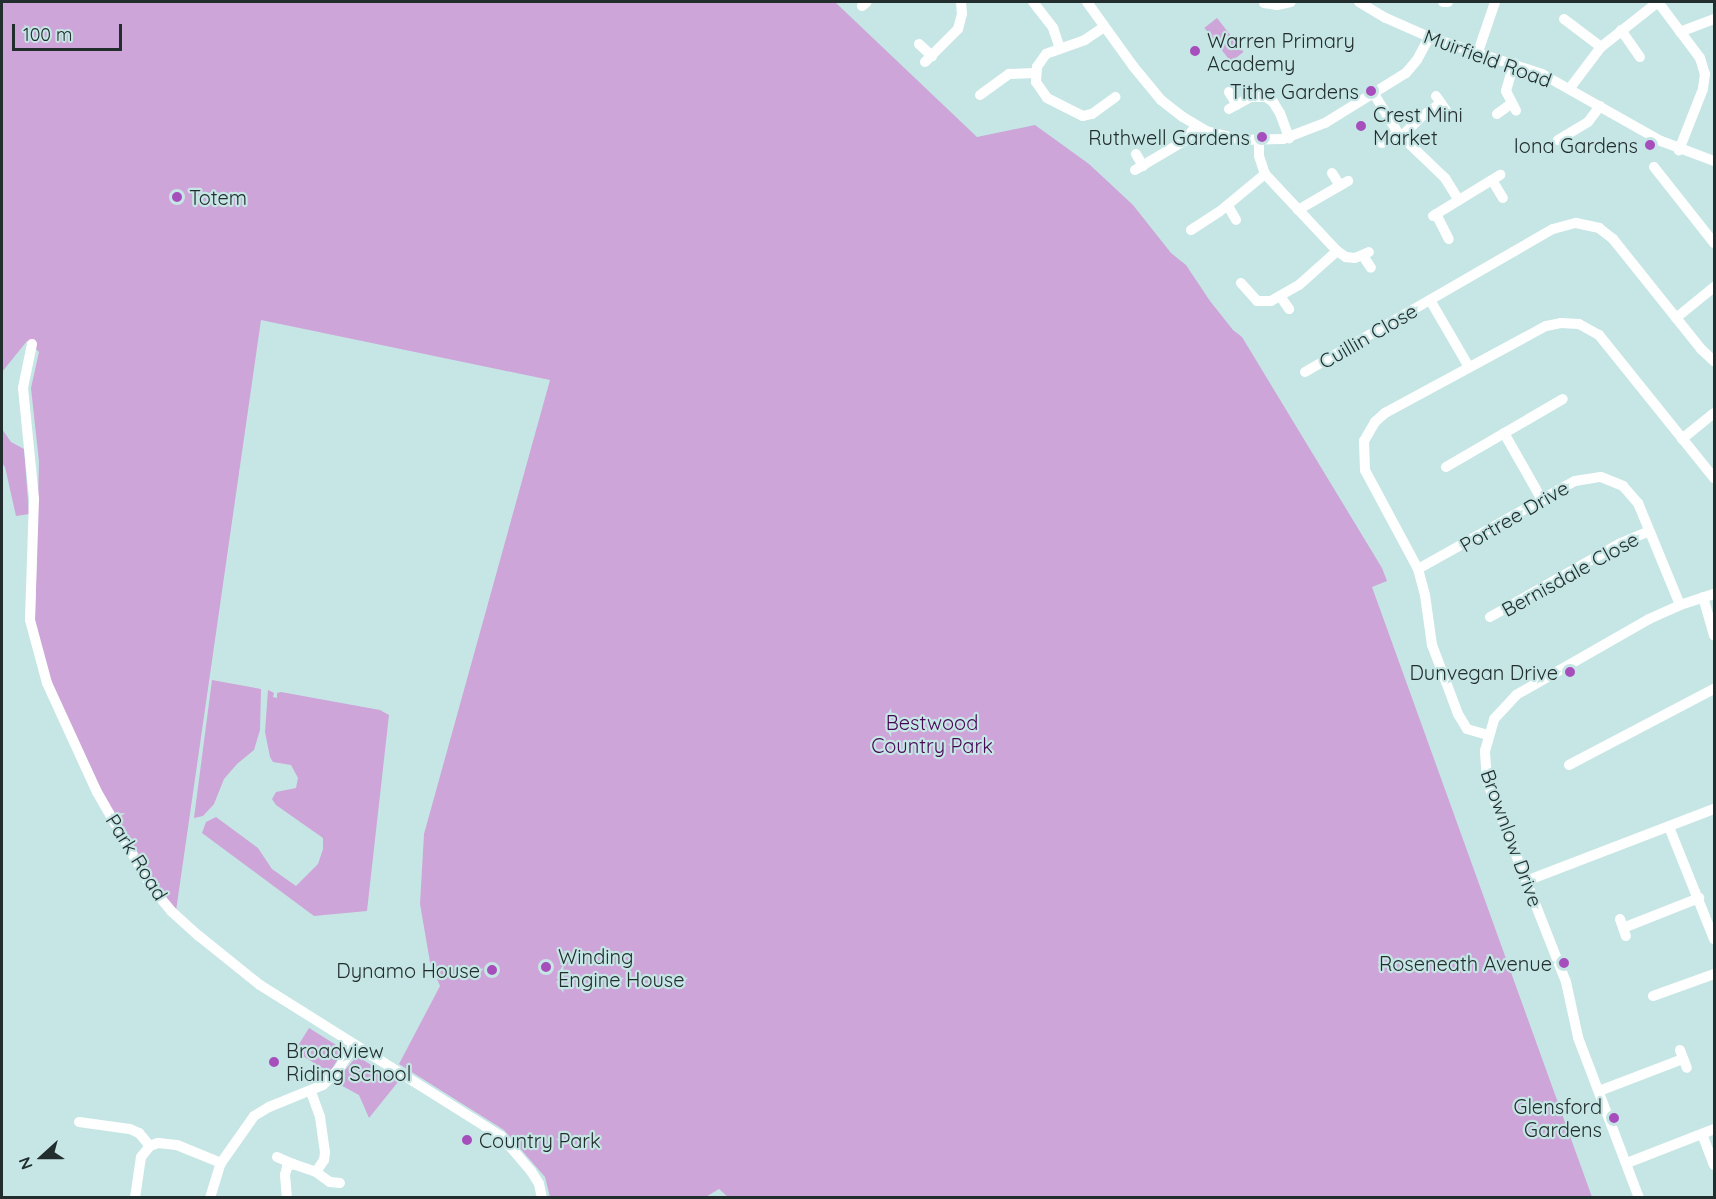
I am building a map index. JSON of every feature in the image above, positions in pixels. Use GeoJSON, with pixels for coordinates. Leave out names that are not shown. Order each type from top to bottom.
{"type":"FeatureCollection","features":[{"type":"Feature","properties":{"kind":"street"},"geometry":{"type":"LineString","coordinates":[[920,44],[929,59],[960,25],[961,2]]}},
{"type":"Feature","properties":{"kind":"street"},"geometry":{"type":"LineString","coordinates":[[1034,2],[1053,28],[1060,48]]}},
{"type":"Feature","properties":{"kind":"street"},"geometry":{"type":"LineString","coordinates":[[1087,2],[1155,93],[1196,126],[1227,138],[1259,141],[1289,138],[1325,123],[1374,94],[1412,67],[1429,38]]}},
{"type":"Feature","properties":{"kind":"street"},"geometry":{"type":"LineString","coordinates":[[1269,7],[1291,2]]}},
{"type":"Feature","properties":{"kind":"street","name":"Muirfield Road"},"geometry":{"type":"LineString","coordinates":[[1359,2],[1386,18],[1429,38],[1514,63],[1570,88],[1679,150],[1714,161]]}},
{"type":"Feature","properties":{"kind":"street"},"geometry":{"type":"LineString","coordinates":[[1443,2],[1448,2]]}},
{"type":"Feature","properties":{"kind":"street"},"geometry":{"type":"LineString","coordinates":[[1478,52],[1495,2]]}},
{"type":"Feature","properties":{"kind":"street"},"geometry":{"type":"LineString","coordinates":[[1570,88],[1601,47],[1658,2],[1700,58],[1705,82],[1679,150]]}},
{"type":"Feature","properties":{"kind":"street"},"geometry":{"type":"LineString","coordinates":[[1680,32],[1714,19]]}},
{"type":"Feature","properties":{"kind":"street"},"geometry":{"type":"LineString","coordinates":[[1570,20],[1601,47]]}},
{"type":"Feature","properties":{"kind":"street"},"geometry":{"type":"LineString","coordinates":[[1104,27],[1085,40],[1060,48],[1042,58],[1036,73],[1038,87],[1047,98],[1082,121],[1112,103]]}},
{"type":"Feature","properties":{"kind":"street"},"geometry":{"type":"LineString","coordinates":[[1621,30],[1640,57]]}},
{"type":"Feature","properties":{"kind":"street"},"geometry":{"type":"LineString","coordinates":[[1497,114],[1514,108],[1506,88],[1514,63]]}},
{"type":"Feature","properties":{"kind":"street"},"geometry":{"type":"LineString","coordinates":[[986,94],[1009,74],[1036,73]]}},
{"type":"Feature","properties":{"kind":"street"},"geometry":{"type":"LineString","coordinates":[[1229,92],[1233,107],[1257,96],[1270,99],[1280,113],[1289,138]]}},
{"type":"Feature","properties":{"kind":"street"},"geometry":{"type":"LineString","coordinates":[[1374,94],[1400,135],[1445,178],[1459,200]]}},
{"type":"Feature","properties":{"kind":"street"},"geometry":{"type":"LineString","coordinates":[[1382,143],[1400,135],[1441,104]]}},
{"type":"Feature","properties":{"kind":"street"},"geometry":{"type":"LineString","coordinates":[[1566,140],[1588,122],[1600,106]]}},
{"type":"Feature","properties":{"kind":"street"},"geometry":{"type":"LineString","coordinates":[[1136,154],[1139,168],[1184,141],[1196,126]]}},
{"type":"Feature","properties":{"kind":"street"},"geometry":{"type":"LineString","coordinates":[[1259,141],[1259,156],[1265,174],[1337,251],[1349,258],[1366,254],[1371,268]]}},
{"type":"Feature","properties":{"kind":"street"},"geometry":{"type":"LineString","coordinates":[[1654,167],[1667,176],[1714,243]]}},
{"type":"Feature","properties":{"kind":"street"},"geometry":{"type":"LineString","coordinates":[[1298,210],[1344,184],[1332,173]]}},
{"type":"Feature","properties":{"kind":"street"},"geometry":{"type":"LineString","coordinates":[[1197,230],[1265,174]]}},
{"type":"Feature","properties":{"kind":"street"},"geometry":{"type":"LineString","coordinates":[[1449,239],[1434,215],[1496,177],[1503,198]]}},
{"type":"Feature","properties":{"kind":"street"},"geometry":{"type":"LineString","coordinates":[[1228,206],[1236,220]]}},
{"type":"Feature","properties":{"kind":"street","name":"Cuillin Close"},"geometry":{"type":"LineString","coordinates":[[1305,372],[1553,229],[1568,224],[1584,223],[1599,228],[1613,239],[1701,349],[1714,361]]}},
{"type":"Feature","properties":{"kind":"street"},"geometry":{"type":"LineString","coordinates":[[1248,286],[1251,297],[1262,302],[1280,296],[1299,285],[1337,251]]}},
{"type":"Feature","properties":{"kind":"street"},"geometry":{"type":"LineString","coordinates":[[1676,318],[1714,287]]}},
{"type":"Feature","properties":{"kind":"street"},"geometry":{"type":"LineString","coordinates":[[1280,296],[1289,309]]}},
{"type":"Feature","properties":{"kind":"street"},"geometry":{"type":"LineString","coordinates":[[1430,300],[1469,367]]}},
{"type":"Feature","properties":{"kind":"street"},"geometry":{"type":"LineString","coordinates":[[1488,735],[1467,729],[1458,714],[1432,645],[1425,595],[1418,569],[1367,476],[1363,457],[1364,441],[1370,427],[1385,413],[1546,326],[1561,322],[1579,324],[1599,335],[1714,478]]}},
{"type":"Feature","properties":{"kind":"street","name":"Park Road"},"geometry":{"type":"LineString","coordinates":[[32,344],[23,388],[33,499],[30,620],[47,683],[87,770],[152,888],[171,911],[260,985],[501,1136],[531,1171],[539,1184],[542,1197]]}},
{"type":"Feature","properties":{"kind":"street"},"geometry":{"type":"LineString","coordinates":[[1445,466],[1563,399]]}},
{"type":"Feature","properties":{"kind":"street"},"geometry":{"type":"LineString","coordinates":[[1682,439],[1714,413]]}},
{"type":"Feature","properties":{"kind":"street"},"geometry":{"type":"LineString","coordinates":[[1504,433],[1542,500]]}},
{"type":"Feature","properties":{"kind":"street","name":"Portree Drive"},"geometry":{"type":"LineString","coordinates":[[1418,569],[1583,478],[1608,479],[1632,494],[1680,605]]}},
{"type":"Feature","properties":{"kind":"street","name":"Bernisdale Close"},"geometry":{"type":"LineString","coordinates":[[1490,617],[1621,543],[1649,531]]}},
{"type":"Feature","properties":{"kind":"street","name":"Brownlow Drive"},"geometry":{"type":"LineString","coordinates":[[1639,1197],[1578,1037],[1566,982],[1487,781],[1484,759],[1488,735],[1500,710],[1516,695],[1680,605],[1714,594]]}},
{"type":"Feature","properties":{"kind":"street"},"geometry":{"type":"LineString","coordinates":[[1703,597],[1714,635]]}},
{"type":"Feature","properties":{"kind":"street"},"geometry":{"type":"LineString","coordinates":[[1569,765],[1714,688]]}},
{"type":"Feature","properties":{"kind":"street"},"geometry":{"type":"LineString","coordinates":[[1526,881],[1714,809]]}},
{"type":"Feature","properties":{"kind":"street"},"geometry":{"type":"LineString","coordinates":[[1669,826],[1714,939]]}},
{"type":"Feature","properties":{"kind":"street"},"geometry":{"type":"LineString","coordinates":[[1623,927],[1699,898]]}},
{"type":"Feature","properties":{"kind":"street"},"geometry":{"type":"LineString","coordinates":[[1653,996],[1714,974]]}},
{"type":"Feature","properties":{"kind":"street"},"geometry":{"type":"LineString","coordinates":[[210,1197],[221,1163],[247,1124],[259,1112],[311,1092],[331,1078],[354,1045]]}},
{"type":"Feature","properties":{"kind":"street"},"geometry":{"type":"LineString","coordinates":[[1599,1091],[1683,1059]]}},
{"type":"Feature","properties":{"kind":"street"},"geometry":{"type":"LineString","coordinates":[[311,1092],[324,1116],[324,1160],[316,1172]]}},
{"type":"Feature","properties":{"kind":"street"},"geometry":{"type":"LineString","coordinates":[[79,1122],[139,1133],[150,1146]]}},
{"type":"Feature","properties":{"kind":"street"},"geometry":{"type":"LineString","coordinates":[[1627,1163],[1714,1130]]}},
{"type":"Feature","properties":{"kind":"street"},"geometry":{"type":"LineString","coordinates":[[1702,1134],[1714,1165]]}},
{"type":"Feature","properties":{"kind":"street"},"geometry":{"type":"LineString","coordinates":[[135,1197],[141,1157],[150,1146],[166,1142],[221,1163]]}},
{"type":"Feature","properties":{"kind":"street"},"geometry":{"type":"LineString","coordinates":[[278,1157],[316,1172],[330,1182],[340,1183]]}},
{"type":"Feature","properties":{"kind":"street"},"geometry":{"type":"LineString","coordinates":[[287,1197],[285,1175],[287,1167],[293,1164]]}},
{"type":"Feature","properties":{"kind":"green space","name":"Bestwood Country Park"},"geometry":{"type":"Polygon","coordinates":[[[2,2],[835,2],[977,137],[1035,125],[1089,164],[1133,205],[1171,253],[1186,265],[1210,301],[1233,330],[1242,337],[1382,568],[1387,581],[1372,587],[1592,1197],[729,1198],[719,1189],[704,1198],[550,1197],[545,1177],[504,1130],[399,1064],[440,986],[430,962],[420,904],[424,834],[550,380],[261,320],[176,911],[142,864],[111,811],[50,681],[35,622],[39,462],[31,388],[39,352],[27,341],[2,372],[2,2]]]}},
{"type":"Feature","properties":{"kind":"green space"},"geometry":{"type":"Polygon","coordinates":[[[1217,18],[1243,52],[1231,62],[1204,28],[1217,18]]]}},
{"type":"Feature","properties":{"kind":"green space"},"geometry":{"type":"Polygon","coordinates":[[[2,429],[11,442],[24,449],[29,514],[16,516],[5,467],[2,463],[2,429]]]}},
{"type":"Feature","properties":{"kind":"green space"},"geometry":{"type":"Polygon","coordinates":[[[212,680],[261,689],[260,730],[254,750],[224,779],[214,804],[203,816],[194,818],[212,680]]]}},
{"type":"Feature","properties":{"kind":"green space"},"geometry":{"type":"Polygon","coordinates":[[[268,690],[274,693],[273,697],[277,698],[277,693],[281,692],[380,710],[389,715],[367,911],[314,916],[202,833],[206,822],[216,817],[258,848],[272,869],[296,886],[318,864],[323,849],[323,838],[276,805],[272,799],[276,792],[296,788],[298,778],[291,765],[273,762],[270,757],[265,732],[268,690]]]}},
{"type":"Feature","properties":{"kind":"green space"},"geometry":{"type":"Polygon","coordinates":[[[309,1028],[344,1050],[329,1073],[295,1051],[309,1028]]]}},
{"type":"Feature","properties":{"kind":"green space"},"geometry":{"type":"Polygon","coordinates":[[[357,1056],[398,1082],[369,1118],[359,1095],[335,1082],[357,1056]]]}},
{"type":"Feature","properties":{"kind":"place","name":"Warren Primary Academy"},"geometry":{"type":"Point","coordinates":[1195,51]}},
{"type":"Feature","properties":{"kind":"place","name":"Tithe Gardens"},"geometry":{"type":"Point","coordinates":[1371,91]}},
{"type":"Feature","properties":{"kind":"place","name":"Crest Mini Market"},"geometry":{"type":"Point","coordinates":[1361,126]}},
{"type":"Feature","properties":{"kind":"place","name":"Ruthwell Gardens"},"geometry":{"type":"Point","coordinates":[1262,137]}},
{"type":"Feature","properties":{"kind":"place","name":"Iona Gardens"},"geometry":{"type":"Point","coordinates":[1650,145]}},
{"type":"Feature","properties":{"kind":"place","name":"Totem"},"geometry":{"type":"Point","coordinates":[177,197]}},
{"type":"Feature","properties":{"kind":"place","name":"Dunvegan Drive"},"geometry":{"type":"Point","coordinates":[1570,672]}},
{"type":"Feature","properties":{"kind":"place","name":"Roseneath Avenue"},"geometry":{"type":"Point","coordinates":[1564,963]}},
{"type":"Feature","properties":{"kind":"place","name":"Winding Engine House"},"geometry":{"type":"Point","coordinates":[546,967]}},
{"type":"Feature","properties":{"kind":"place","name":"Dynamo House"},"geometry":{"type":"Point","coordinates":[492,970]}},
{"type":"Feature","properties":{"kind":"place","name":"Broadview Riding School"},"geometry":{"type":"Point","coordinates":[274,1062]}},
{"type":"Feature","properties":{"kind":"place","name":"Glensford Gardens"},"geometry":{"type":"Point","coordinates":[1614,1118]}},
{"type":"Feature","properties":{"kind":"place","name":"Country Park"},"geometry":{"type":"Point","coordinates":[467,1140]}}]}
